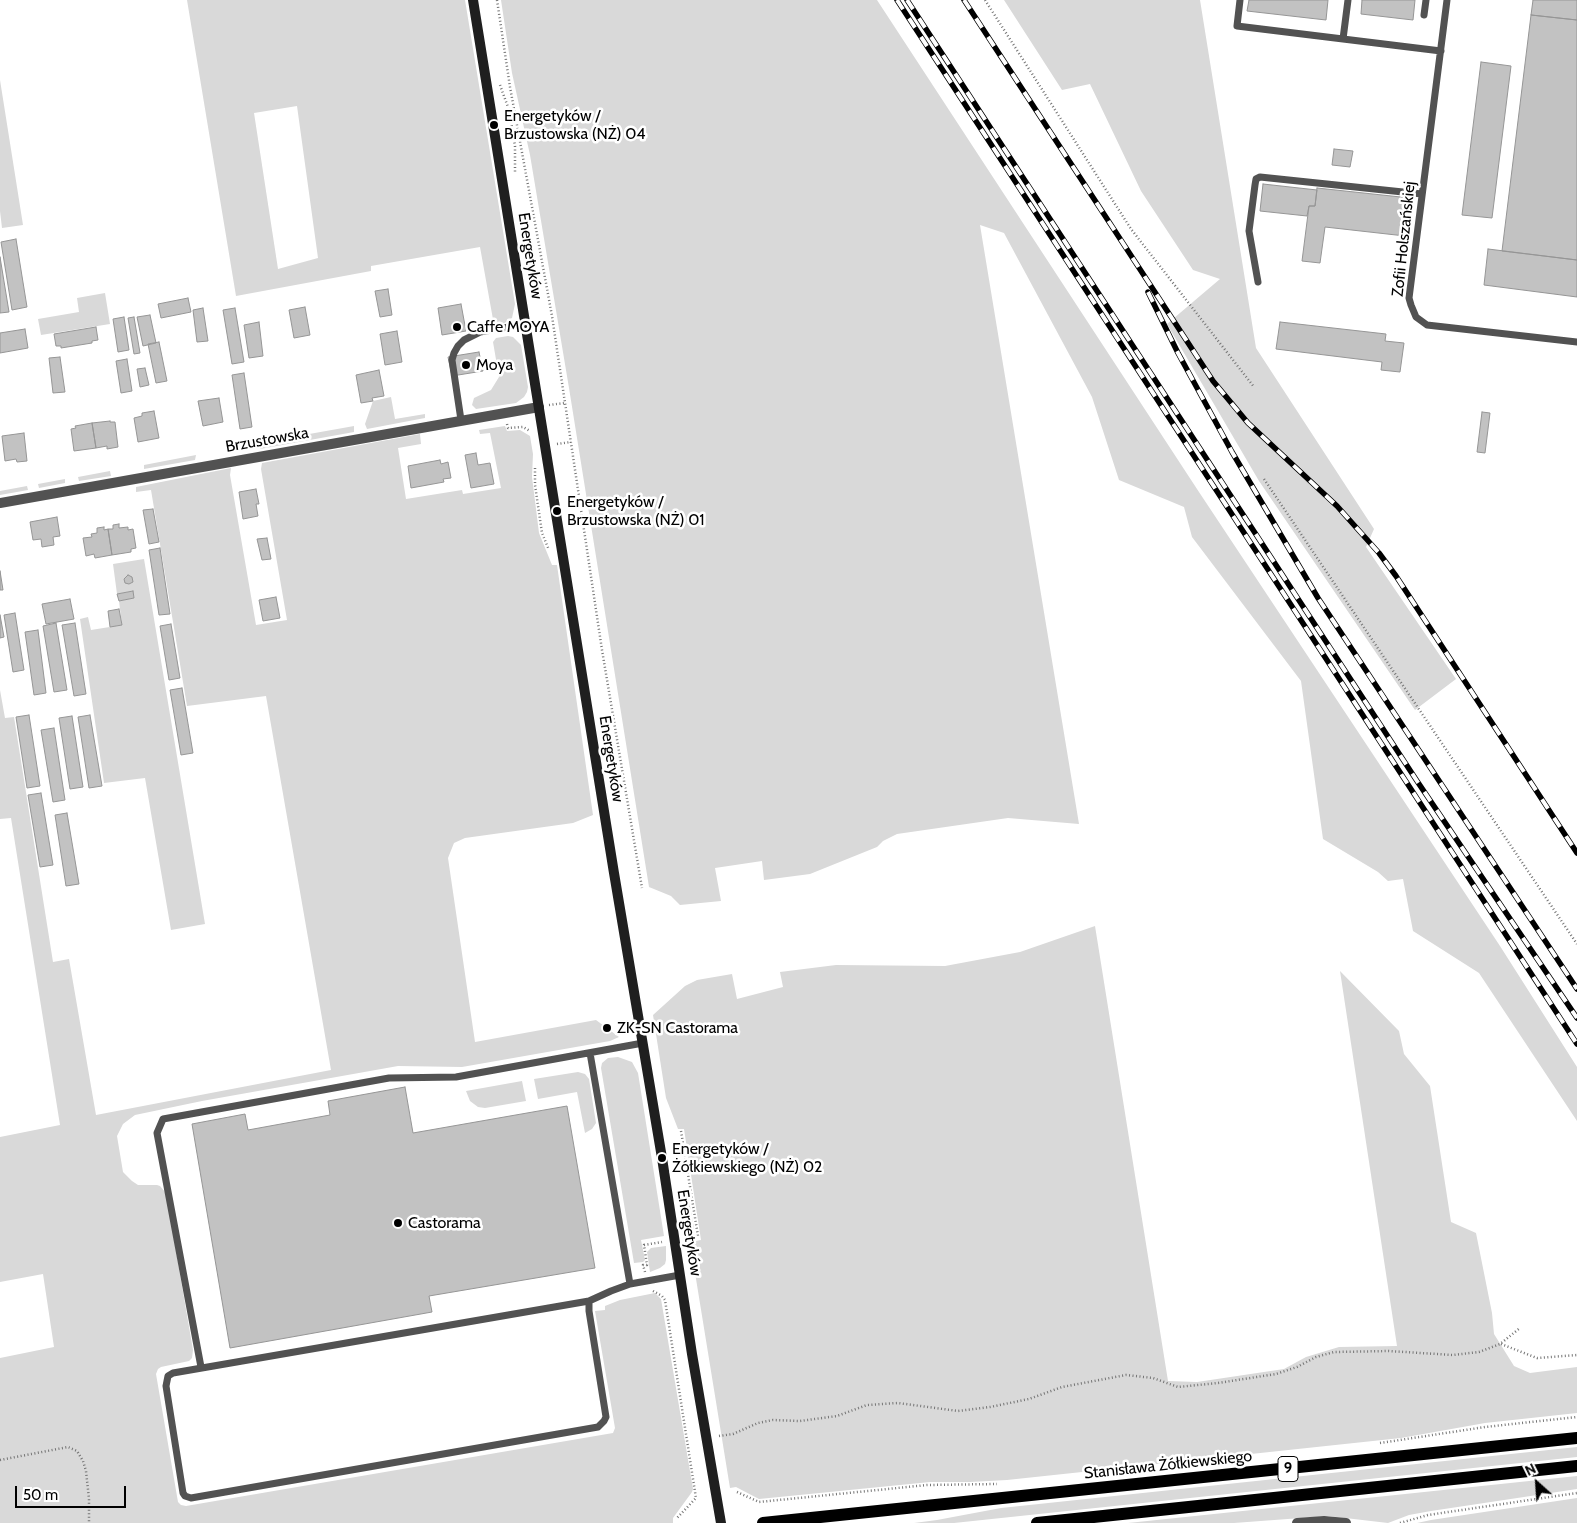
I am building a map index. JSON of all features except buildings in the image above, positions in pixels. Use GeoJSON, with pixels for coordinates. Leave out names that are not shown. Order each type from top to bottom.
{"type":"FeatureCollection","features":[{"type":"Feature","properties":{"kind":"main road","name":"Energetyków"},"geometry":{"type":"LineString","coordinates":[[473,0],[706,1438],[722,1523]]}},
{"type":"Feature","properties":{"kind":"main road","name":"Stanisława Żółkiewskiego"},"geometry":{"type":"LineString","coordinates":[[762,1523],[1577,1438]]}},
{"type":"Feature","properties":{"kind":"main road","name":"9"},"geometry":{"type":"LineString","coordinates":[[1037,1523],[1577,1466]]}},
{"type":"Feature","properties":{"kind":"street","name":"Brzustowska"},"geometry":{"type":"LineString","coordinates":[[0,503],[539,407]]}},
{"type":"Feature","properties":{"kind":"street"},"geometry":{"type":"LineString","coordinates":[[1296,1523],[1324,1521],[1346,1523]]}},
{"type":"Feature","properties":{"kind":"lane"},"geometry":{"type":"LineString","coordinates":[[1240,0],[1237,26],[1441,51]]}},
{"type":"Feature","properties":{"kind":"lane"},"geometry":{"type":"LineString","coordinates":[[1343,39],[1348,0]]}},
{"type":"Feature","properties":{"kind":"lane"},"geometry":{"type":"LineString","coordinates":[[1424,15],[1426,0]]}},
{"type":"Feature","properties":{"kind":"lane","name":"Zofii Holszańskiej"},"geometry":{"type":"LineString","coordinates":[[1447,0],[1409,298],[1414,312],[1421,322],[1427,325],[1577,342]]}},
{"type":"Feature","properties":{"kind":"lane"},"geometry":{"type":"LineString","coordinates":[[1258,282],[1248,231],[1256,179],[1260,177],[1422,194]]}},
{"type":"Feature","properties":{"kind":"lane"},"geometry":{"type":"LineString","coordinates":[[461,420],[452,360],[458,346],[464,340],[480,332],[526,324]]}},
{"type":"Feature","properties":{"kind":"lane"},"geometry":{"type":"LineString","coordinates":[[201,1368],[158,1133],[163,1119],[389,1078],[456,1077],[643,1043]]}},
{"type":"Feature","properties":{"kind":"lane"},"geometry":{"type":"LineString","coordinates":[[590,1053],[630,1284]]}},
{"type":"Feature","properties":{"kind":"lane"},"geometry":{"type":"LineString","coordinates":[[589,1301],[606,1417],[598,1428],[191,1498],[185,1496],[182,1489],[165,1381],[173,1373],[589,1301],[630,1284],[680,1276]]}},
{"type":"Feature","properties":{"kind":"path"},"geometry":{"type":"LineString","coordinates":[[497,0],[510,87],[552,316],[602,650],[642,888]]}},
{"type":"Feature","properties":{"kind":"path"},"geometry":{"type":"LineString","coordinates":[[985,0],[1131,229],[1254,387]]}},
{"type":"Feature","properties":{"kind":"path"},"geometry":{"type":"LineString","coordinates":[[485,73],[496,71],[509,110],[515,146],[515,188],[505,191]]}},
{"type":"Feature","properties":{"kind":"path"},"geometry":{"type":"LineString","coordinates":[[505,413],[508,428],[523,427],[532,434]]}},
{"type":"Feature","properties":{"kind":"path"},"geometry":{"type":"LineString","coordinates":[[536,460],[535,485],[542,533],[553,562],[565,561]]}},
{"type":"Feature","properties":{"kind":"path"},"geometry":{"type":"LineString","coordinates":[[1264,480],[1577,944]]}},
{"type":"Feature","properties":{"kind":"path"},"geometry":{"type":"LineString","coordinates":[[648,1291],[655,1291],[665,1300],[696,1498],[677,1518]]}},
{"type":"Feature","properties":{"kind":"path"},"geometry":{"type":"LineString","coordinates":[[706,1438],[733,1434],[758,1423],[773,1420],[800,1421],[837,1416],[867,1405],[898,1403],[958,1410],[990,1408],[1029,1399],[1062,1387],[1126,1375],[1153,1378],[1178,1387],[1276,1374],[1297,1367],[1316,1357],[1334,1352],[1390,1351],[1453,1355],[1479,1352],[1500,1344],[1520,1328]]}},
{"type":"Feature","properties":{"kind":"path"},"geometry":{"type":"LineString","coordinates":[[1500,1344],[1537,1358],[1577,1355]]}},
{"type":"Feature","properties":{"kind":"path"},"geometry":{"type":"LineString","coordinates":[[1373,1444],[1485,1427],[1577,1417]]}},
{"type":"Feature","properties":{"kind":"path"},"geometry":{"type":"LineString","coordinates":[[0,1460],[68,1447],[77,1451],[86,1471],[89,1523]]}},
{"type":"Feature","properties":{"kind":"path"},"geometry":{"type":"LineString","coordinates":[[737,1492],[759,1502],[927,1485],[1004,1483]]}},
{"type":"Feature","properties":{"kind":"path"},"geometry":{"type":"LineString","coordinates":[[1400,1523],[1414,1518],[1437,1514],[1577,1494]]}},
{"type":"Feature","properties":{"kind":"shaded area"},"geometry":{"type":"Polygon","coordinates":[[[187,0],[465,0],[515,304],[512,318],[503,324],[494,325],[480,247],[371,266],[371,271],[236,296],[187,0]],[[297,106],[254,113],[278,269],[318,258],[297,106]]]}},
{"type":"Feature","properties":{"kind":"shaded area"},"geometry":{"type":"Polygon","coordinates":[[[501,0],[877,0],[1197,489],[1500,946],[1577,1067],[1577,1121],[1479,973],[1413,931],[1403,879],[1388,881],[1378,872],[1323,839],[1301,681],[1192,537],[1184,507],[1119,480],[1092,397],[1004,233],[980,225],[1079,824],[1008,818],[897,834],[883,841],[877,847],[810,874],[764,880],[762,861],[715,868],[721,901],[680,905],[671,896],[649,887],[569,388],[530,155],[512,73],[501,0]]]}},
{"type":"Feature","properties":{"kind":"shaded area"},"geometry":{"type":"Polygon","coordinates":[[[1004,0],[1200,0],[1256,348],[1374,529],[1366,547],[1456,679],[1415,710],[1259,481],[1167,324],[1220,279],[1193,270],[1141,191],[1090,84],[1062,90],[1004,0]]]}},
{"type":"Feature","properties":{"kind":"shaded area"},"geometry":{"type":"Polygon","coordinates":[[[0,80],[23,225],[2,228],[0,211],[0,80]]]}},
{"type":"Feature","properties":{"kind":"shaded area"},"geometry":{"type":"Polygon","coordinates":[[[105,293],[110,324],[41,335],[38,319],[79,312],[77,298],[105,293]]]}},
{"type":"Feature","properties":{"kind":"shaded area"},"geometry":{"type":"Polygon","coordinates":[[[513,337],[521,345],[528,387],[527,392],[516,403],[476,409],[472,405],[474,398],[491,390],[499,377],[493,342],[496,338],[513,337]]]}},
{"type":"Feature","properties":{"kind":"shaded area"},"geometry":{"type":"Polygon","coordinates":[[[391,397],[395,419],[425,414],[425,418],[367,429],[365,424],[373,401],[391,397]]]}},
{"type":"Feature","properties":{"kind":"shaded area"},"geometry":{"type":"Polygon","coordinates":[[[354,426],[354,432],[260,449],[259,443],[354,426]]]}},
{"type":"Feature","properties":{"kind":"shaded area"},"geometry":{"type":"Polygon","coordinates":[[[505,426],[507,431],[520,430],[530,436],[533,454],[532,477],[539,533],[552,565],[557,565],[593,815],[573,823],[465,838],[454,843],[448,858],[475,1042],[596,1020],[619,1037],[610,1041],[462,1067],[398,1066],[135,1115],[123,1124],[117,1136],[123,1172],[138,1185],[157,1185],[166,1193],[193,1350],[192,1358],[189,1361],[161,1367],[156,1374],[178,1502],[186,1506],[613,1433],[615,1428],[595,1311],[605,1310],[605,1306],[620,1300],[655,1293],[661,1299],[692,1492],[673,1518],[673,1523],[0,1523],[0,1358],[54,1347],[43,1274],[0,1282],[0,1137],[60,1125],[11,818],[0,819],[0,690],[5,718],[14,717],[53,962],[69,959],[96,1115],[331,1070],[266,696],[187,706],[151,490],[136,492],[136,487],[231,468],[230,475],[256,625],[287,620],[261,469],[262,463],[420,434],[421,444],[398,448],[406,499],[462,490],[463,494],[501,488],[490,433],[480,434],[479,430],[505,426]]]}},
{"type":"Feature","properties":{"kind":"shaded area"},"geometry":{"type":"Polygon","coordinates":[[[196,455],[195,460],[144,469],[144,465],[196,455]]]}},
{"type":"Feature","properties":{"kind":"shaded area"},"geometry":{"type":"Polygon","coordinates":[[[110,471],[111,476],[79,481],[78,477],[110,471]]]}},
{"type":"Feature","properties":{"kind":"shaded area"},"geometry":{"type":"Polygon","coordinates":[[[65,479],[65,483],[39,488],[38,484],[65,479]]]}},
{"type":"Feature","properties":{"kind":"shaded area"},"geometry":{"type":"Polygon","coordinates":[[[27,486],[28,490],[0,495],[0,491],[27,486]]]}},
{"type":"Feature","properties":{"kind":"shaded area"},"geometry":{"type":"Polygon","coordinates":[[[144,559],[205,924],[171,930],[145,778],[104,783],[80,619],[88,617],[91,630],[122,625],[119,601],[134,598],[132,591],[117,594],[113,564],[144,559]]]}},
{"type":"Feature","properties":{"kind":"shaded area"},"geometry":{"type":"Polygon","coordinates":[[[1095,926],[1168,1381],[1197,1382],[1284,1369],[1306,1357],[1339,1347],[1397,1346],[1340,971],[1399,1031],[1404,1054],[1430,1086],[1451,1222],[1476,1233],[1492,1313],[1494,1334],[1514,1366],[1530,1373],[1577,1367],[1577,1413],[1485,1423],[1401,1438],[1007,1480],[930,1482],[759,1499],[736,1487],[730,1488],[690,1242],[701,1240],[684,1129],[678,1129],[666,1098],[653,1015],[685,986],[697,980],[732,974],[737,999],[783,987],[780,972],[836,965],[945,966],[1020,952],[1095,926]]]}},
{"type":"Feature","properties":{"kind":"shaded area"},"geometry":{"type":"Polygon","coordinates":[[[618,1057],[632,1062],[638,1073],[664,1236],[641,1240],[645,1260],[634,1263],[601,1068],[602,1063],[608,1058],[618,1057]]]}},
{"type":"Feature","properties":{"kind":"shaded area"},"geometry":{"type":"Polygon","coordinates":[[[578,1072],[585,1074],[589,1079],[596,1123],[592,1129],[585,1133],[577,1092],[538,1099],[534,1079],[578,1072]]]}},
{"type":"Feature","properties":{"kind":"shaded area"},"geometry":{"type":"Polygon","coordinates":[[[522,1081],[526,1101],[485,1108],[478,1107],[470,1101],[466,1091],[522,1081]]]}},
{"type":"Feature","properties":{"kind":"shaded area"},"geometry":{"type":"Polygon","coordinates":[[[686,1190],[694,1228],[688,1233],[686,1190]]]}},
{"type":"Feature","properties":{"kind":"shaded area"},"geometry":{"type":"Polygon","coordinates":[[[666,1246],[665,1264],[650,1272],[647,1252],[651,1248],[666,1246]]]}},
{"type":"Feature","properties":{"kind":"shaded area"},"geometry":{"type":"Polygon","coordinates":[[[1577,1447],[1577,1457],[954,1523],[914,1523],[1001,1508],[1577,1447]]]}},
{"type":"Feature","properties":{"kind":"shaded area"},"geometry":{"type":"Polygon","coordinates":[[[1577,1476],[1577,1489],[1431,1511],[1409,1515],[1388,1523],[1328,1516],[1234,1523],[1128,1523],[1577,1476]]]}},
{"type":"Feature","properties":{"kind":"shaded area"},"geometry":{"type":"Polygon","coordinates":[[[1577,1498],[1577,1523],[1417,1523],[1431,1520],[1577,1498]]]}},
{"type":"Feature","properties":{"kind":"railway"},"geometry":{"type":"LineString","coordinates":[[897,0],[1577,1044]]}},
{"type":"Feature","properties":{"kind":"railway"},"geometry":{"type":"LineString","coordinates":[[907,0],[1417,781],[1577,1018]]}},
{"type":"Feature","properties":{"kind":"railway"},"geometry":{"type":"LineString","coordinates":[[964,0],[1213,381],[1248,423],[1337,506],[1379,553],[1396,576],[1577,853]]}},
{"type":"Feature","properties":{"kind":"railway"},"geometry":{"type":"LineString","coordinates":[[1148,292],[1178,353],[1232,452],[1318,598],[1577,989]]}},
{"type":"Feature","properties":{"kind":"place","name":"Energetyków / Brzustowska (NŻ) 04"},"geometry":{"type":"Point","coordinates":[494,125]}},
{"type":"Feature","properties":{"kind":"place","name":"Caffe MOYA"},"geometry":{"type":"Point","coordinates":[457,327]}},
{"type":"Feature","properties":{"kind":"place","name":"Moya"},"geometry":{"type":"Point","coordinates":[466,365]}},
{"type":"Feature","properties":{"kind":"place","name":"Energetyków / Brzustowska (NŻ) 01"},"geometry":{"type":"Point","coordinates":[557,511]}},
{"type":"Feature","properties":{"kind":"place","name":"ZK-SN Castorama"},"geometry":{"type":"Point","coordinates":[607,1028]}},
{"type":"Feature","properties":{"kind":"place","name":"Energetyków / Żółkiewskiego (NŻ) 02"},"geometry":{"type":"Point","coordinates":[662,1158]}},
{"type":"Feature","properties":{"kind":"place","name":"Castorama"},"geometry":{"type":"Point","coordinates":[398,1223]}}]}
